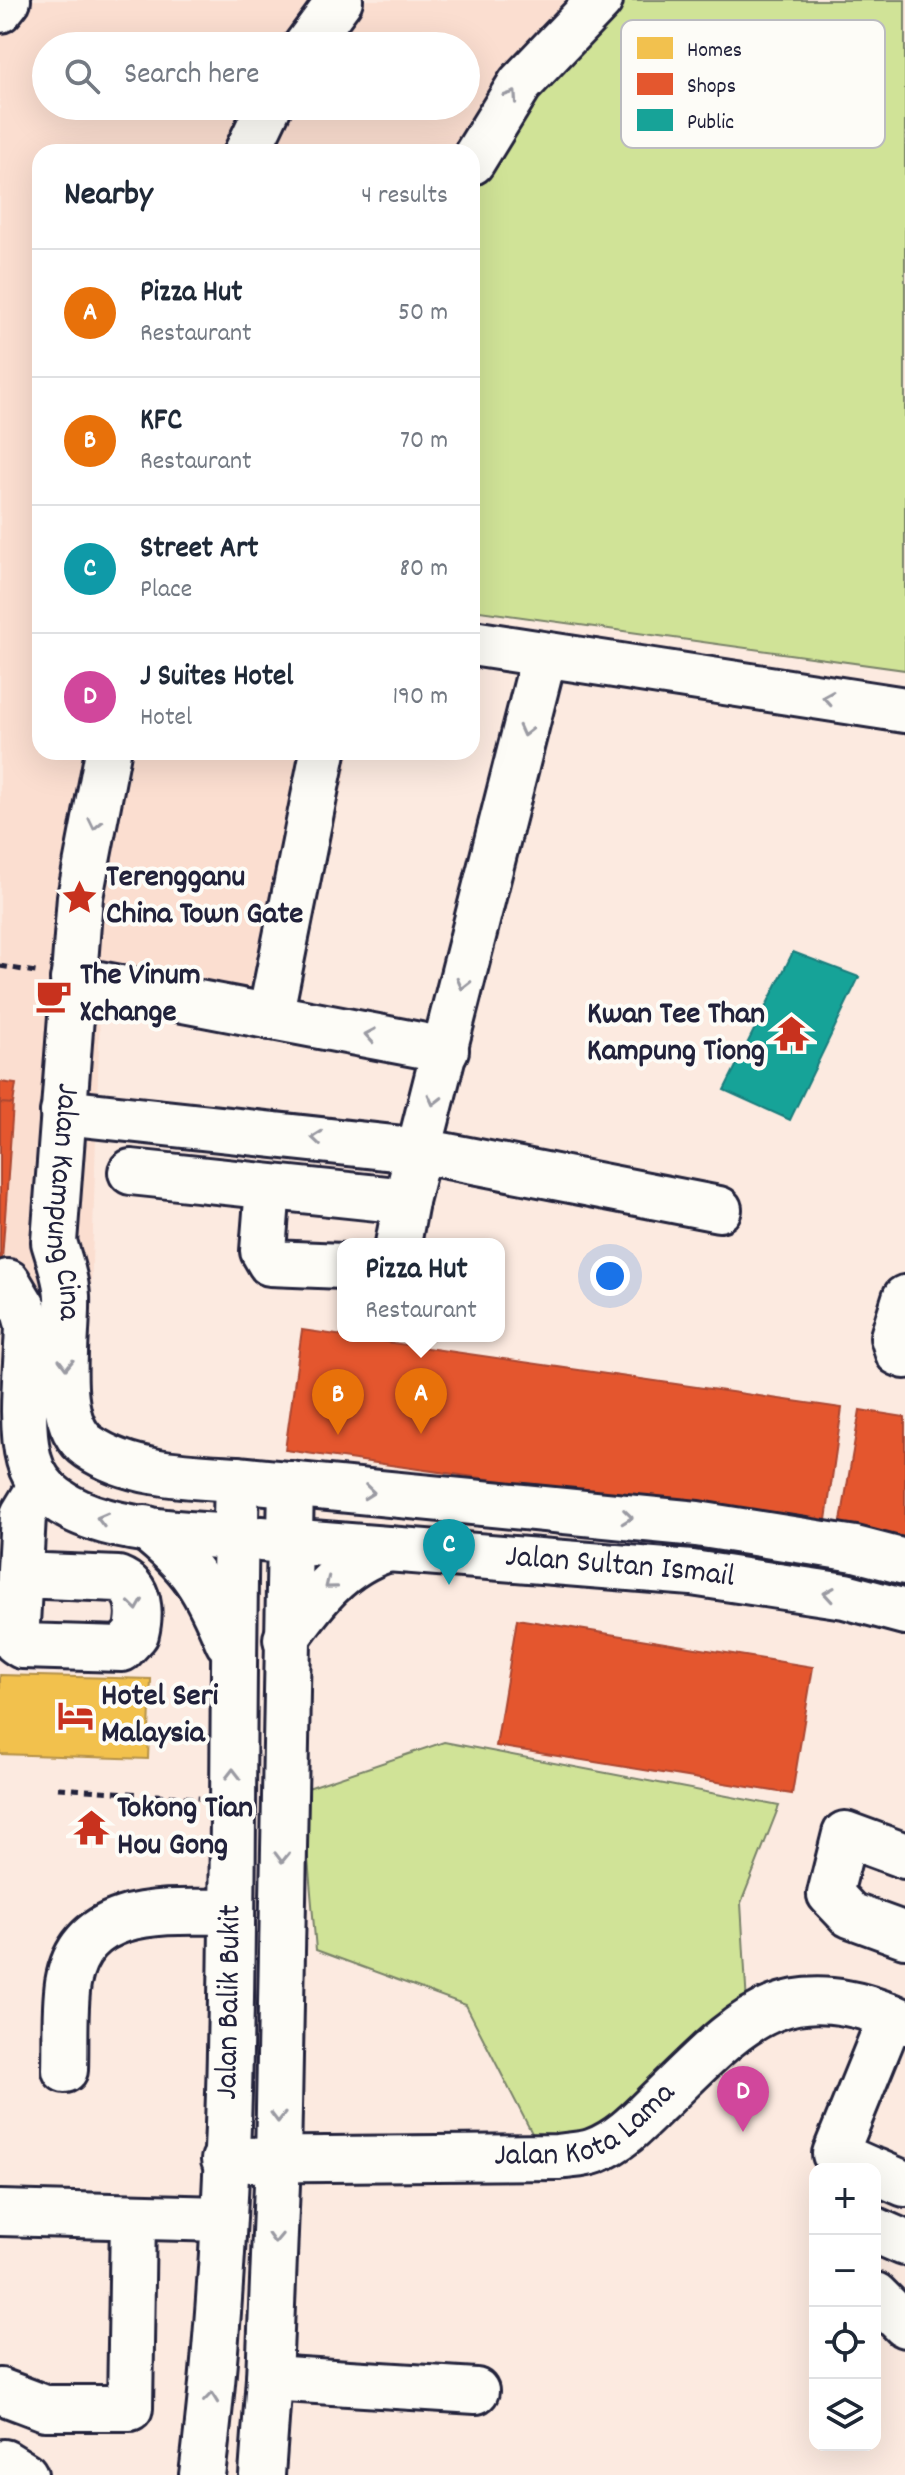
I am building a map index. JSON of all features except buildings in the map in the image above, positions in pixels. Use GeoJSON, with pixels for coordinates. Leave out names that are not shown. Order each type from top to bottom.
{"type":"FeatureCollection","features":[{"type":"Feature","properties":{"kind":"main road"},"geometry":{"type":"LineString","coordinates":[[0,10],[8,0]]}},
{"type":"Feature","properties":{"kind":"main road"},"geometry":{"type":"LineString","coordinates":[[316,32],[340,0]]}},
{"type":"Feature","properties":{"kind":"main road"},"geometry":{"type":"LineString","coordinates":[[480,149],[520,84],[600,0]]}},
{"type":"Feature","properties":{"kind":"main road"},"geometry":{"type":"LineString","coordinates":[[251,144],[262,120]]}},
{"type":"Feature","properties":{"kind":"main road"},"geometry":{"type":"LineString","coordinates":[[480,644],[905,710]]}},
{"type":"Feature","properties":{"kind":"main road"},"geometry":{"type":"LineString","coordinates":[[399,1238],[544,656]]}},
{"type":"Feature","properties":{"kind":"main road","name":"Jalan Kampung Cina"},"geometry":{"type":"LineString","coordinates":[[106,760],[80,897],[54,1242],[67,1293],[65,1397],[72,1427],[87,1447],[126,1464],[178,1475],[237,1479]]}},
{"type":"Feature","properties":{"kind":"main road"},"geometry":{"type":"LineString","coordinates":[[270,1017],[321,760]]}},
{"type":"Feature","properties":{"kind":"main road"},"geometry":{"type":"LineString","coordinates":[[73,979],[446,1050]]}},
{"type":"Feature","properties":{"kind":"main road"},"geometry":{"type":"LineString","coordinates":[[63,1112],[422,1151],[719,1209]]}},
{"type":"Feature","properties":{"kind":"main road"},"geometry":{"type":"LineString","coordinates":[[361,1197],[364,1143]]}},
{"type":"Feature","properties":{"kind":"main road"},"geometry":{"type":"LineString","coordinates":[[131,1172],[406,1201]]}},
{"type":"Feature","properties":{"kind":"main road"},"geometry":{"type":"LineString","coordinates":[[268,1187],[263,1251],[270,1263],[337,1266]]}},
{"type":"Feature","properties":{"kind":"main road"},"geometry":{"type":"LineString","coordinates":[[4,1282],[31,1283],[43,1278],[54,1242]]}},
{"type":"Feature","properties":{"kind":"main road"},"geometry":{"type":"LineString","coordinates":[[4,1282],[23,1307],[28,1325],[26,1438],[29,1461],[40,1487],[23,1515],[20,1575]]}},
{"type":"Feature","properties":{"kind":"main road"},"geometry":{"type":"LineString","coordinates":[[905,1298],[893,1337],[898,1353],[905,1356]]}},
{"type":"Feature","properties":{"kind":"main road","name":"Jalan Sultan Ismail"},"geometry":{"type":"LineString","coordinates":[[237,1479],[697,1524],[855,1549],[905,1562]]}},
{"type":"Feature","properties":{"kind":"main road","name":"Jalan Balik Bukit"},"geometry":{"type":"LineString","coordinates":[[202,2475],[213,2374],[222,2219],[231,1912],[237,1479]]}},
{"type":"Feature","properties":{"kind":"main road","name":"Jalan Balik Bukit"},"geometry":{"type":"LineString","coordinates":[[262,2475],[278,2160],[291,1484]]}},
{"type":"Feature","properties":{"kind":"main road","name":"Jalan Sultan Ismail"},"geometry":{"type":"LineString","coordinates":[[40,1487],[64,1507],[102,1520],[145,1528],[692,1573],[845,1596],[905,1612]]}},
{"type":"Feature","properties":{"kind":"main road"},"geometry":{"type":"LineString","coordinates":[[145,1528],[181,1557],[198,1578],[233,1656]]}},
{"type":"Feature","properties":{"kind":"main road"},"geometry":{"type":"LineString","coordinates":[[286,1639],[319,1593],[363,1557],[390,1549]]}},
{"type":"Feature","properties":{"kind":"main road"},"geometry":{"type":"LineString","coordinates":[[905,1856],[845,1834],[830,1894],[850,1915],[905,1935]]}},
{"type":"Feature","properties":{"kind":"main road"},"geometry":{"type":"LineString","coordinates":[[65,2070],[68,1983],[76,1958],[91,1938],[117,1919],[144,1913],[231,1912]]}},
{"type":"Feature","properties":{"kind":"main road","name":"Jalan Kota Lama"},"geometry":{"type":"LineString","coordinates":[[224,2160],[558,2157],[592,2152],[625,2134],[737,2026],[770,2007],[805,2002],[843,2003],[898,2019]]}},
{"type":"Feature","properties":{"kind":"main road"},"geometry":{"type":"LineString","coordinates":[[855,2163],[835,2154],[898,2019]]}},
{"type":"Feature","properties":{"kind":"main road"},"geometry":{"type":"LineString","coordinates":[[881,2174],[905,2184]]}},
{"type":"Feature","properties":{"kind":"main road"},"geometry":{"type":"LineString","coordinates":[[0,2213],[222,2219]]}},
{"type":"Feature","properties":{"kind":"main road"},"geometry":{"type":"LineString","coordinates":[[0,2391],[45,2408],[130,2408],[133,2217]]}},
{"type":"Feature","properties":{"kind":"main road"},"geometry":{"type":"LineString","coordinates":[[881,2233],[905,2243]]}},
{"type":"Feature","properties":{"kind":"main road"},"geometry":{"type":"LineString","coordinates":[[881,2301],[905,2325]]}},
{"type":"Feature","properties":{"kind":"main road"},"geometry":{"type":"LineString","coordinates":[[269,2378],[476,2391]]}},
{"type":"Feature","properties":{"kind":"main road"},"geometry":{"type":"LineString","coordinates":[[0,2469],[4,2462],[25,2475]]}},
{"type":"Feature","properties":{"kind":"path"},"geometry":{"type":"LineString","coordinates":[[58,1788],[232,1798]]}},
{"type":"Feature","properties":{"kind":"shaded area"},"geometry":{"type":"Polygon","coordinates":[[[0,0],[615,0],[529,91],[480,179],[480,144],[32,144],[32,760],[348,760],[289,1038],[100,1012],[91,1295],[0,1295],[0,0]]]}},
{"type":"Feature","properties":{"kind":"green space"},"geometry":{"type":"Polygon","coordinates":[[[615,0],[905,0],[905,670],[480,611],[480,179],[529,91],[615,0]]]}},
{"type":"Feature","properties":{"kind":"green space"},"geometry":{"type":"Polygon","coordinates":[[[444,1742],[779,1806],[741,1903],[747,2005],[606,2135],[538,2145],[466,2005],[316,1950],[302,1790],[444,1742]]]}},
{"type":"Feature","properties":{"kind":"place","name":"Terengganu China Town Gate"},"geometry":{"type":"Point","coordinates":[80,897]}},
{"type":"Feature","properties":{"kind":"place","name":"The Vinum Xchange"},"geometry":{"type":"Point","coordinates":[54,995]}},
{"type":"Feature","properties":{"kind":"place","name":"Kwan Tee Than Kampung Tiong"},"geometry":{"type":"Point","coordinates":[791,1034]}},
{"type":"Feature","properties":{"kind":"place","name":"Pizza Hut"},"geometry":{"type":"Point","coordinates":[421,1434]}},
{"type":"Feature","properties":{"kind":"place","name":"KFC"},"geometry":{"type":"Point","coordinates":[338,1435]}},
{"type":"Feature","properties":{"kind":"place","name":"Street Art"},"geometry":{"type":"Point","coordinates":[449,1585]}},
{"type":"Feature","properties":{"kind":"place","name":"Hotel Seri Malaysia"},"geometry":{"type":"Point","coordinates":[75,1716]}},
{"type":"Feature","properties":{"kind":"place","name":"Tokong Tian Hou Gong"},"geometry":{"type":"Point","coordinates":[91,1828]}},
{"type":"Feature","properties":{"kind":"place","name":"J Suites Hotel"},"geometry":{"type":"Point","coordinates":[743,2132]}}]}
